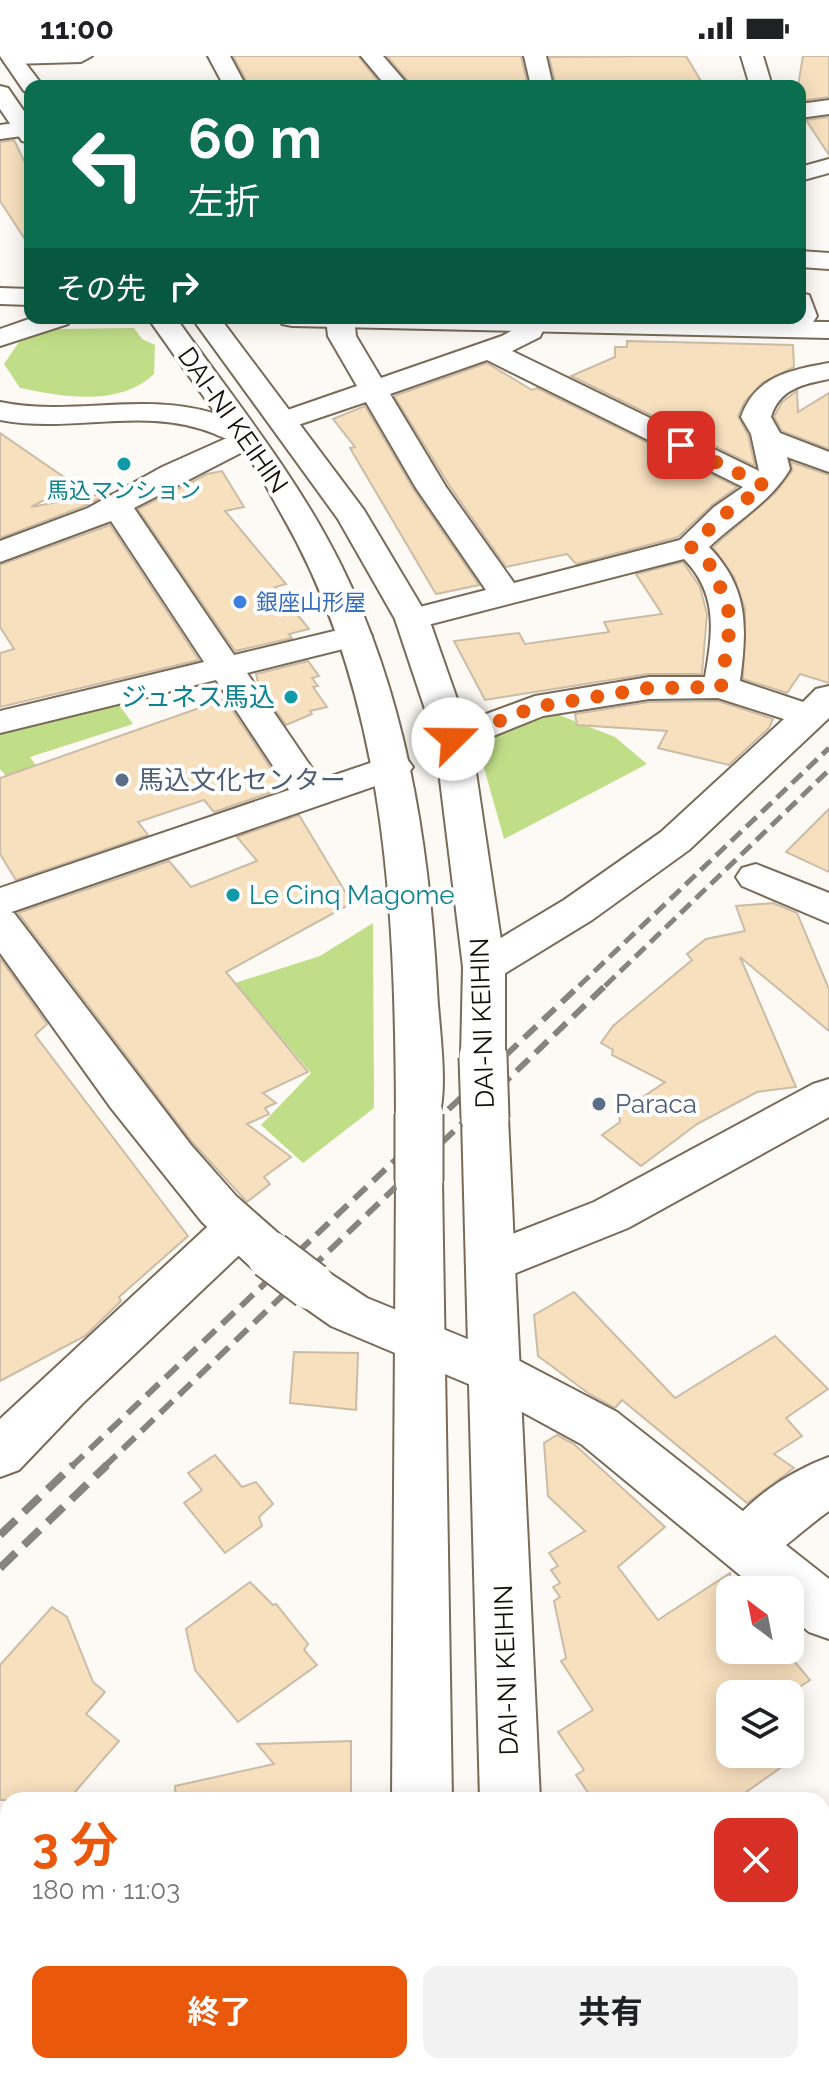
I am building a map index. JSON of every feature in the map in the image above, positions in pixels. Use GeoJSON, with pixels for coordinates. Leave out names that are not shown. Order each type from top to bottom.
{"type":"FeatureCollection","features":[{"type":"Feature","properties":{"kind":"main road"},"geometry":{"type":"LineString","coordinates":[[10,57],[81,56]]}},
{"type":"Feature","properties":{"kind":"main road"},"geometry":{"type":"LineString","coordinates":[[219,56],[232,80]]}},
{"type":"Feature","properties":{"kind":"main road"},"geometry":{"type":"LineString","coordinates":[[372,56],[393,80]]}},
{"type":"Feature","properties":{"kind":"main road"},"geometry":{"type":"LineString","coordinates":[[535,56],[541,80]]}},
{"type":"Feature","properties":{"kind":"main road"},"geometry":{"type":"LineString","coordinates":[[752,56],[759,80]]}},
{"type":"Feature","properties":{"kind":"main road"},"geometry":{"type":"LineString","coordinates":[[10,57],[27,80]]}},
{"type":"Feature","properties":{"kind":"main road"},"geometry":{"type":"LineString","coordinates":[[0,93],[24,126]]}},
{"type":"Feature","properties":{"kind":"main road"},"geometry":{"type":"LineString","coordinates":[[806,110],[829,107]]}},
{"type":"Feature","properties":{"kind":"main road"},"geometry":{"type":"LineString","coordinates":[[0,132],[24,131]]}},
{"type":"Feature","properties":{"kind":"main road"},"geometry":{"type":"LineString","coordinates":[[806,172],[829,166]]}},
{"type":"Feature","properties":{"kind":"main road"},"geometry":{"type":"LineString","coordinates":[[806,259],[829,261]]}},
{"type":"Feature","properties":{"kind":"main road"},"geometry":{"type":"LineString","coordinates":[[0,314],[24,300]]}},
{"type":"Feature","properties":{"kind":"main road"},"geometry":{"type":"LineString","coordinates":[[0,314],[24,313]]}},
{"type":"Feature","properties":{"kind":"main road"},"geometry":{"type":"LineString","coordinates":[[0,314],[24,316]]}},
{"type":"Feature","properties":{"kind":"main road"},"geometry":{"type":"LineString","coordinates":[[340,324],[342,336],[431,488],[507,596]]}},
{"type":"Feature","properties":{"kind":"main road"},"geometry":{"type":"LineString","coordinates":[[283,421],[521,337],[530,331],[532,324]]}},
{"type":"Feature","properties":{"kind":"main road"},"geometry":{"type":"LineString","coordinates":[[607,324],[829,330]]}},
{"type":"Feature","properties":{"kind":"main road","name":"DAI-NI KEIHIN"},"geometry":{"type":"LineString","coordinates":[[167,326],[246,437],[305,527],[326,566],[355,636],[394,767],[410,889],[419,1114],[422,1792]]}},
{"type":"Feature","properties":{"kind":"main road","name":"DAI-NI KEIHIN"},"geometry":{"type":"LineString","coordinates":[[212,326],[353,517],[412,619],[453,739],[484,967],[483,1057],[510,1792]]}},
{"type":"Feature","properties":{"kind":"main road"},"geometry":{"type":"LineString","coordinates":[[486,349],[765,486]]}},
{"type":"Feature","properties":{"kind":"main road"},"geometry":{"type":"LineString","coordinates":[[0,388],[10,396],[47,404],[111,402],[186,383],[191,375],[189,358]]}},
{"type":"Feature","properties":{"kind":"main road"},"geometry":{"type":"LineString","coordinates":[[412,619],[691,547],[725,514],[765,486],[775,469],[767,438],[756,417],[763,397],[776,385],[829,371]]}},
{"type":"Feature","properties":{"kind":"main road"},"geometry":{"type":"LineString","coordinates":[[0,411],[52,419],[162,411],[206,419],[246,437]]}},
{"type":"Feature","properties":{"kind":"main road"},"geometry":{"type":"LineString","coordinates":[[0,552],[116,505],[246,437]]}},
{"type":"Feature","properties":{"kind":"main road"},"geometry":{"type":"LineString","coordinates":[[767,438],[829,463]]}},
{"type":"Feature","properties":{"kind":"main road"},"geometry":{"type":"LineString","coordinates":[[116,505],[311,795]]}},
{"type":"Feature","properties":{"kind":"main road"},"geometry":{"type":"LineString","coordinates":[[691,547],[714,569],[731,619],[721,687]]}},
{"type":"Feature","properties":{"kind":"main road"},"geometry":{"type":"LineString","coordinates":[[0,722],[355,636]]}},
{"type":"Feature","properties":{"kind":"main road"},"geometry":{"type":"LineString","coordinates":[[453,739],[535,707],[649,688],[721,687],[820,707]]}},
{"type":"Feature","properties":{"kind":"main road"},"geometry":{"type":"LineString","coordinates":[[484,967],[578,910],[675,841],[820,707]]}},
{"type":"Feature","properties":{"kind":"main road"},"geometry":{"type":"LineString","coordinates":[[0,902],[394,767]]}},
{"type":"Feature","properties":{"kind":"main road"},"geometry":{"type":"LineString","coordinates":[[756,877],[829,909]]}},
{"type":"Feature","properties":{"kind":"main road"},"geometry":{"type":"LineString","coordinates":[[0,923],[97,1059],[205,1197],[253,1242],[349,1312],[496,1373],[599,1428],[829,1613]]}},
{"type":"Feature","properties":{"kind":"main road"},"geometry":{"type":"LineString","coordinates":[[491,1263],[611,1215],[829,1096]]}},
{"type":"Feature","properties":{"kind":"main road"},"geometry":{"type":"LineString","coordinates":[[0,1454],[64,1389],[253,1242]]}},
{"type":"Feature","properties":{"kind":"main road"},"geometry":{"type":"LineString","coordinates":[[746,1545],[769,1522],[829,1481]]}},
{"type":"Feature","properties":{"kind":"green space"},"geometry":{"type":"Polygon","coordinates":[[[134,328],[142,339],[155,345],[154,374],[124,391],[90,397],[20,388],[4,364],[19,342],[56,329],[134,328]]]}},
{"type":"Feature","properties":{"kind":"green space"},"geometry":{"type":"Polygon","coordinates":[[[117,702],[133,724],[30,757],[100,855],[82,861],[0,769],[0,731],[117,702]]]}},
{"type":"Feature","properties":{"kind":"green space"},"geometry":{"type":"Polygon","coordinates":[[[549,711],[615,737],[647,764],[504,839],[477,743],[549,711]]]}},
{"type":"Feature","properties":{"kind":"green space"},"geometry":{"type":"Polygon","coordinates":[[[373,923],[374,1108],[303,1163],[261,1125],[311,1073],[235,983],[320,956],[373,923]]]}},
{"type":"Feature","properties":{"kind":"building"},"geometry":{"type":"Polygon","coordinates":[[[233,56],[358,56],[377,80],[246,80],[233,56]]]}},
{"type":"Feature","properties":{"kind":"building"},"geometry":{"type":"Polygon","coordinates":[[[387,56],[521,56],[527,80],[407,80],[387,56]]]}},
{"type":"Feature","properties":{"kind":"building"},"geometry":{"type":"Polygon","coordinates":[[[686,56],[700,80],[555,80],[549,57],[686,56]]]}},
{"type":"Feature","properties":{"kind":"building"},"geometry":{"type":"Polygon","coordinates":[[[803,56],[829,56],[829,97],[806,100],[806,80],[799,80],[803,56]]]}},
{"type":"Feature","properties":{"kind":"building"},"geometry":{"type":"Polygon","coordinates":[[[829,117],[829,155],[806,120],[829,117]]]}},
{"type":"Feature","properties":{"kind":"building"},"geometry":{"type":"Polygon","coordinates":[[[14,140],[24,161],[24,238],[0,201],[0,142],[14,140]]]}},
{"type":"Feature","properties":{"kind":"building"},"geometry":{"type":"Polygon","coordinates":[[[627,341],[793,345],[794,367],[763,382],[745,401],[738,416],[748,435],[755,466],[571,376],[615,357],[615,347],[627,347],[627,341]]]}},
{"type":"Feature","properties":{"kind":"building"},"geometry":{"type":"Polygon","coordinates":[[[487,363],[532,390],[537,388],[737,487],[712,505],[678,537],[576,564],[567,554],[506,567],[449,485],[394,396],[487,363]]]}},
{"type":"Feature","properties":{"kind":"building"},"geometry":{"type":"Polygon","coordinates":[[[797,391],[798,412],[829,393],[829,449],[782,431],[774,417],[782,402],[797,391]]]}},
{"type":"Feature","properties":{"kind":"building"},"geometry":{"type":"Polygon","coordinates":[[[365,406],[414,490],[479,585],[436,594],[350,448],[355,447],[333,419],[365,406]]]}},
{"type":"Feature","properties":{"kind":"building"},"geometry":{"type":"Polygon","coordinates":[[[0,433],[74,484],[31,507],[111,492],[87,505],[0,538],[0,433]]]}},
{"type":"Feature","properties":{"kind":"building"},"geometry":{"type":"Polygon","coordinates":[[[791,462],[829,475],[829,683],[800,674],[787,693],[743,679],[745,609],[734,577],[713,547],[775,493],[792,471],[791,462]]]}},
{"type":"Feature","properties":{"kind":"building"},"geometry":{"type":"Polygon","coordinates":[[[222,471],[244,507],[225,511],[286,584],[275,587],[309,629],[289,634],[292,638],[235,651],[138,509],[207,474],[222,471]]]}},
{"type":"Feature","properties":{"kind":"building"},"geometry":{"type":"Polygon","coordinates":[[[110,525],[199,660],[0,707],[0,653],[14,649],[0,627],[0,565],[110,525]]]}},
{"type":"Feature","properties":{"kind":"building"},"geometry":{"type":"Polygon","coordinates":[[[683,562],[700,587],[707,614],[702,674],[648,674],[485,700],[454,641],[519,633],[525,644],[609,632],[604,622],[662,614],[636,574],[683,562]]]}},
{"type":"Feature","properties":{"kind":"building","name":"ジュネス馬込"},"geometry":{"type":"Polygon","coordinates":[[[308,661],[319,676],[312,678],[318,686],[313,687],[327,707],[310,711],[312,714],[286,725],[259,686],[256,674],[308,661]]]}},
{"type":"Feature","properties":{"kind":"building"},"geometry":{"type":"Polygon","coordinates":[[[225,699],[284,788],[214,812],[204,800],[138,822],[148,835],[16,880],[0,854],[0,778],[225,699]]]}},
{"type":"Feature","properties":{"kind":"building"},"geometry":{"type":"Polygon","coordinates":[[[718,701],[773,719],[769,728],[729,765],[658,748],[667,731],[577,725],[575,714],[649,702],[718,701]]]}},
{"type":"Feature","properties":{"kind":"building"},"geometry":{"type":"Polygon","coordinates":[[[829,809],[829,872],[786,852],[829,809]]]}},
{"type":"Feature","properties":{"kind":"building"},"geometry":{"type":"Polygon","coordinates":[[[299,815],[352,903],[226,972],[308,1072],[263,1093],[276,1103],[265,1108],[269,1114],[247,1124],[291,1157],[264,1177],[270,1184],[247,1202],[193,1143],[18,913],[169,861],[191,887],[257,861],[237,837],[299,815]]]}},
{"type":"Feature","properties":{"kind":"building"},"geometry":{"type":"Polygon","coordinates":[[[773,903],[797,913],[829,989],[829,1031],[740,957],[796,1087],[757,1092],[697,1124],[641,1166],[602,1135],[620,1122],[619,1113],[665,1082],[612,1055],[613,1050],[601,1043],[613,1026],[692,960],[687,954],[706,939],[745,931],[736,906],[773,903]]]}},
{"type":"Feature","properties":{"kind":"building"},"geometry":{"type":"Polygon","coordinates":[[[0,958],[47,1024],[35,1035],[188,1236],[119,1297],[121,1301],[85,1336],[0,1381],[0,958]]]}},
{"type":"Feature","properties":{"kind":"building"},"geometry":{"type":"Polygon","coordinates":[[[574,1292],[675,1398],[775,1336],[828,1389],[786,1418],[802,1436],[774,1454],[794,1468],[747,1503],[622,1400],[615,1408],[588,1393],[538,1356],[534,1315],[574,1292]]]}},
{"type":"Feature","properties":{"kind":"building"},"geometry":{"type":"Polygon","coordinates":[[[294,1352],[358,1353],[356,1410],[290,1403],[294,1352]]]}},
{"type":"Feature","properties":{"kind":"building"},"geometry":{"type":"Polygon","coordinates":[[[557,1435],[574,1444],[665,1527],[618,1567],[658,1620],[716,1582],[716,1664],[797,1664],[810,1680],[804,1684],[804,1680],[716,1680],[716,1768],[780,1768],[746,1792],[588,1792],[576,1775],[584,1770],[558,1732],[593,1710],[561,1661],[566,1658],[554,1601],[560,1597],[553,1587],[560,1583],[551,1570],[558,1566],[549,1553],[585,1531],[548,1496],[544,1443],[557,1435]]]}},
{"type":"Feature","properties":{"kind":"building"},"geometry":{"type":"Polygon","coordinates":[[[215,1455],[242,1487],[256,1482],[273,1504],[259,1517],[262,1526],[225,1553],[184,1503],[202,1490],[188,1473],[215,1455]]]}},
{"type":"Feature","properties":{"kind":"building"},"geometry":{"type":"Polygon","coordinates":[[[250,1582],[273,1605],[276,1604],[308,1644],[304,1650],[317,1665],[238,1722],[195,1670],[186,1629],[250,1582]]]}},
{"type":"Feature","properties":{"kind":"building"},"geometry":{"type":"Polygon","coordinates":[[[52,1607],[67,1617],[93,1682],[105,1692],[86,1714],[119,1741],[75,1792],[0,1792],[0,1665],[52,1607]]]}},
{"type":"Feature","properties":{"kind":"building"},"geometry":{"type":"Polygon","coordinates":[[[351,1741],[351,1792],[175,1792],[175,1786],[274,1764],[257,1744],[351,1741]]]}},
{"type":"Feature","properties":{"kind":"railway"},"geometry":{"type":"LineString","coordinates":[[579,986],[829,748]]}},
{"type":"Feature","properties":{"kind":"railway"},"geometry":{"type":"LineString","coordinates":[[605,986],[829,770]]}},
{"type":"Feature","properties":{"kind":"railway"},"geometry":{"type":"LineString","coordinates":[[71,1467],[581,984]]}},
{"type":"Feature","properties":{"kind":"railway"},"geometry":{"type":"LineString","coordinates":[[104,1467],[607,984]]}},
{"type":"Feature","properties":{"kind":"railway"},"geometry":{"type":"LineString","coordinates":[[0,1535],[73,1465]]}},
{"type":"Feature","properties":{"kind":"railway"},"geometry":{"type":"LineString","coordinates":[[0,1568],[107,1465]]}},
{"type":"Feature","properties":{"kind":"place","name":"馬込マンション"},"geometry":{"type":"Point","coordinates":[124,464]}},
{"type":"Feature","properties":{"kind":"place","name":"銀座山形屋"},"geometry":{"type":"Point","coordinates":[240,602]}},
{"type":"Feature","properties":{"kind":"place","name":"ジュネス馬込"},"geometry":{"type":"Point","coordinates":[291,697]}},
{"type":"Feature","properties":{"kind":"place","name":"馬込文化センター"},"geometry":{"type":"Point","coordinates":[122,780]}},
{"type":"Feature","properties":{"kind":"place","name":"Le Cinq Magome"},"geometry":{"type":"Point","coordinates":[233,895]}},
{"type":"Feature","properties":{"kind":"place","name":"Paraca"},"geometry":{"type":"Point","coordinates":[599,1104]}},
{"type":"Feature","properties":{"kind":"route"},"geometry":{"type":"LineString","coordinates":[[453,739],[535,707],[649,688],[721,687],[731,619],[714,569],[691,547],[725,514],[765,486],[681,445]]}}]}
